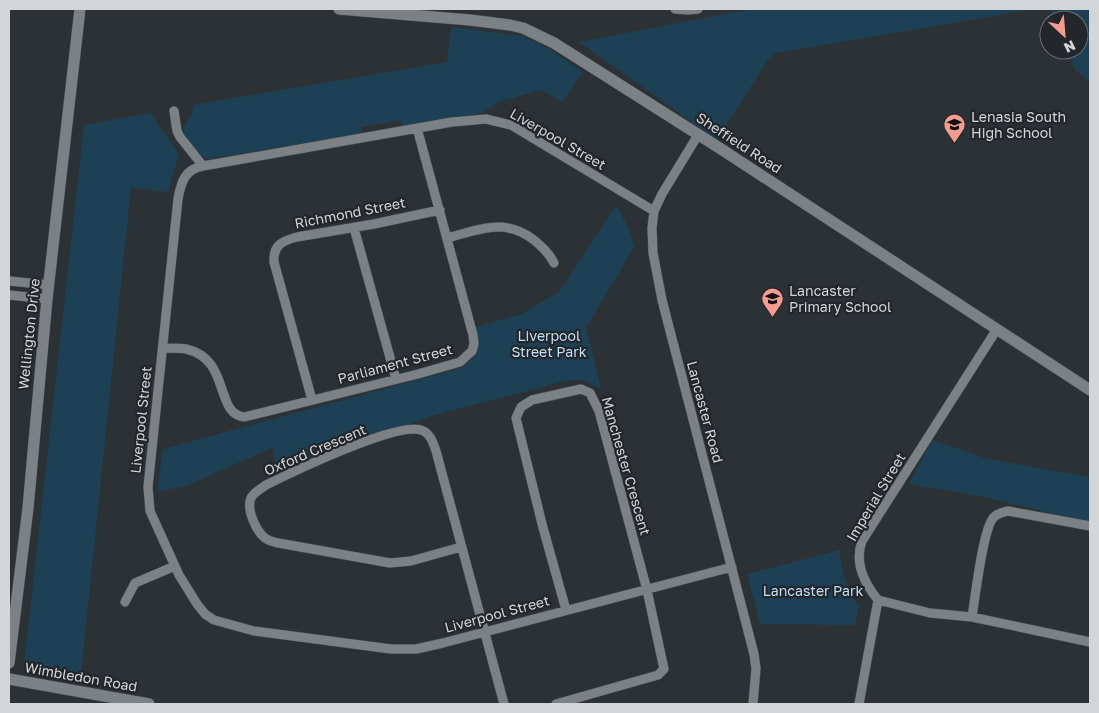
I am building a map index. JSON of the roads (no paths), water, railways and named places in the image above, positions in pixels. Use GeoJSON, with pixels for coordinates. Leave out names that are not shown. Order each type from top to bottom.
{"type":"FeatureCollection","features":[{"type":"Feature","properties":{"kind":"street","name":"Wellington Drive"},"geometry":{"type":"LineString","coordinates":[[9,662],[11,625],[28,508],[47,299],[80,9]]}},
{"type":"Feature","properties":{"kind":"street","name":"Sheffield Road"},"geometry":{"type":"LineString","coordinates":[[339,9],[510,25],[523,28],[554,43],[1090,390]]}},
{"type":"Feature","properties":{"kind":"street"},"geometry":{"type":"LineString","coordinates":[[675,9],[698,9]]}},
{"type":"Feature","properties":{"kind":"street"},"geometry":{"type":"LineString","coordinates":[[174,111],[177,131],[180,137],[203,166]]}},
{"type":"Feature","properties":{"kind":"street","name":"Liverpool Street"},"geometry":{"type":"LineString","coordinates":[[654,211],[511,125],[486,119],[469,119],[203,166],[188,172],[184,177],[179,192],[148,496],[150,511],[179,575],[205,614],[214,620],[254,631],[404,650],[443,643],[732,567]]}},
{"type":"Feature","properties":{"kind":"street","name":"Parliament Street"},"geometry":{"type":"LineString","coordinates":[[163,348],[186,349],[208,360],[217,373],[229,408],[232,413],[238,416],[250,416],[460,362],[472,351],[474,344],[473,335],[417,128]]}},
{"type":"Feature","properties":{"kind":"street","name":"Lancaster Road"},"geometry":{"type":"LineString","coordinates":[[698,135],[662,194],[654,211],[652,239],[657,276],[756,668],[752,704]]}},
{"type":"Feature","properties":{"kind":"street","name":"Richmond Street"},"geometry":{"type":"LineString","coordinates":[[312,400],[274,262],[274,254],[278,244],[286,240],[440,210]]}},
{"type":"Feature","properties":{"kind":"street"},"geometry":{"type":"LineString","coordinates":[[447,238],[487,228],[509,226],[543,247],[554,263]]}},
{"type":"Feature","properties":{"kind":"street"},"geometry":{"type":"LineString","coordinates":[[354,228],[396,379]]}},
{"type":"Feature","properties":{"kind":"street"},"geometry":{"type":"LineString","coordinates":[[9,281],[49,285]]}},
{"type":"Feature","properties":{"kind":"street"},"geometry":{"type":"LineString","coordinates":[[9,295],[47,299]]}},
{"type":"Feature","properties":{"kind":"street","name":"Imperial Street"},"geometry":{"type":"LineString","coordinates":[[878,600],[866,585],[859,566],[859,550],[862,541],[997,329]]}},
{"type":"Feature","properties":{"kind":"street","name":"Manchester Crescent"},"geometry":{"type":"LineString","coordinates":[[566,610],[542,524],[516,418],[521,407],[532,400],[571,390],[586,390],[597,403],[647,590]]}},
{"type":"Feature","properties":{"kind":"street","name":"Oxford Crescent"},"geometry":{"type":"LineString","coordinates":[[461,547],[411,561],[390,563],[284,544],[268,540],[261,533],[252,517],[249,504],[255,493],[266,485],[329,456],[406,430],[421,430],[427,433],[434,444],[504,704]]}},
{"type":"Feature","properties":{"kind":"street"},"geometry":{"type":"LineString","coordinates":[[972,617],[986,534],[989,524],[999,513],[1008,511],[1090,526]]}},
{"type":"Feature","properties":{"kind":"street"},"geometry":{"type":"LineString","coordinates":[[126,602],[135,583],[175,566]]}},
{"type":"Feature","properties":{"kind":"street"},"geometry":{"type":"LineString","coordinates":[[556,704],[662,673],[665,665],[647,590]]}},
{"type":"Feature","properties":{"kind":"street"},"geometry":{"type":"LineString","coordinates":[[859,704],[878,600],[930,613],[972,617],[1090,642]]}},
{"type":"Feature","properties":{"kind":"street","name":"Wimbledon Road"},"geometry":{"type":"LineString","coordinates":[[9,679],[149,704]]}},
{"type":"Feature","properties":{"kind":"place","name":"Lenasia South High School"},"geometry":{"type":"Point","coordinates":[955,144]}},
{"type":"Feature","properties":{"kind":"place","name":"Lancaster Primary School"},"geometry":{"type":"Point","coordinates":[773,318]}},
{"type":"Feature","properties":{"kind":"park label","name":"Liverpool Street Park"},"geometry":{"type":"Point","coordinates":[549,344]}},
{"type":"Feature","properties":{"kind":"park label","name":"Lancaster Park"},"geometry":{"type":"Point","coordinates":[813,591]}}]}
